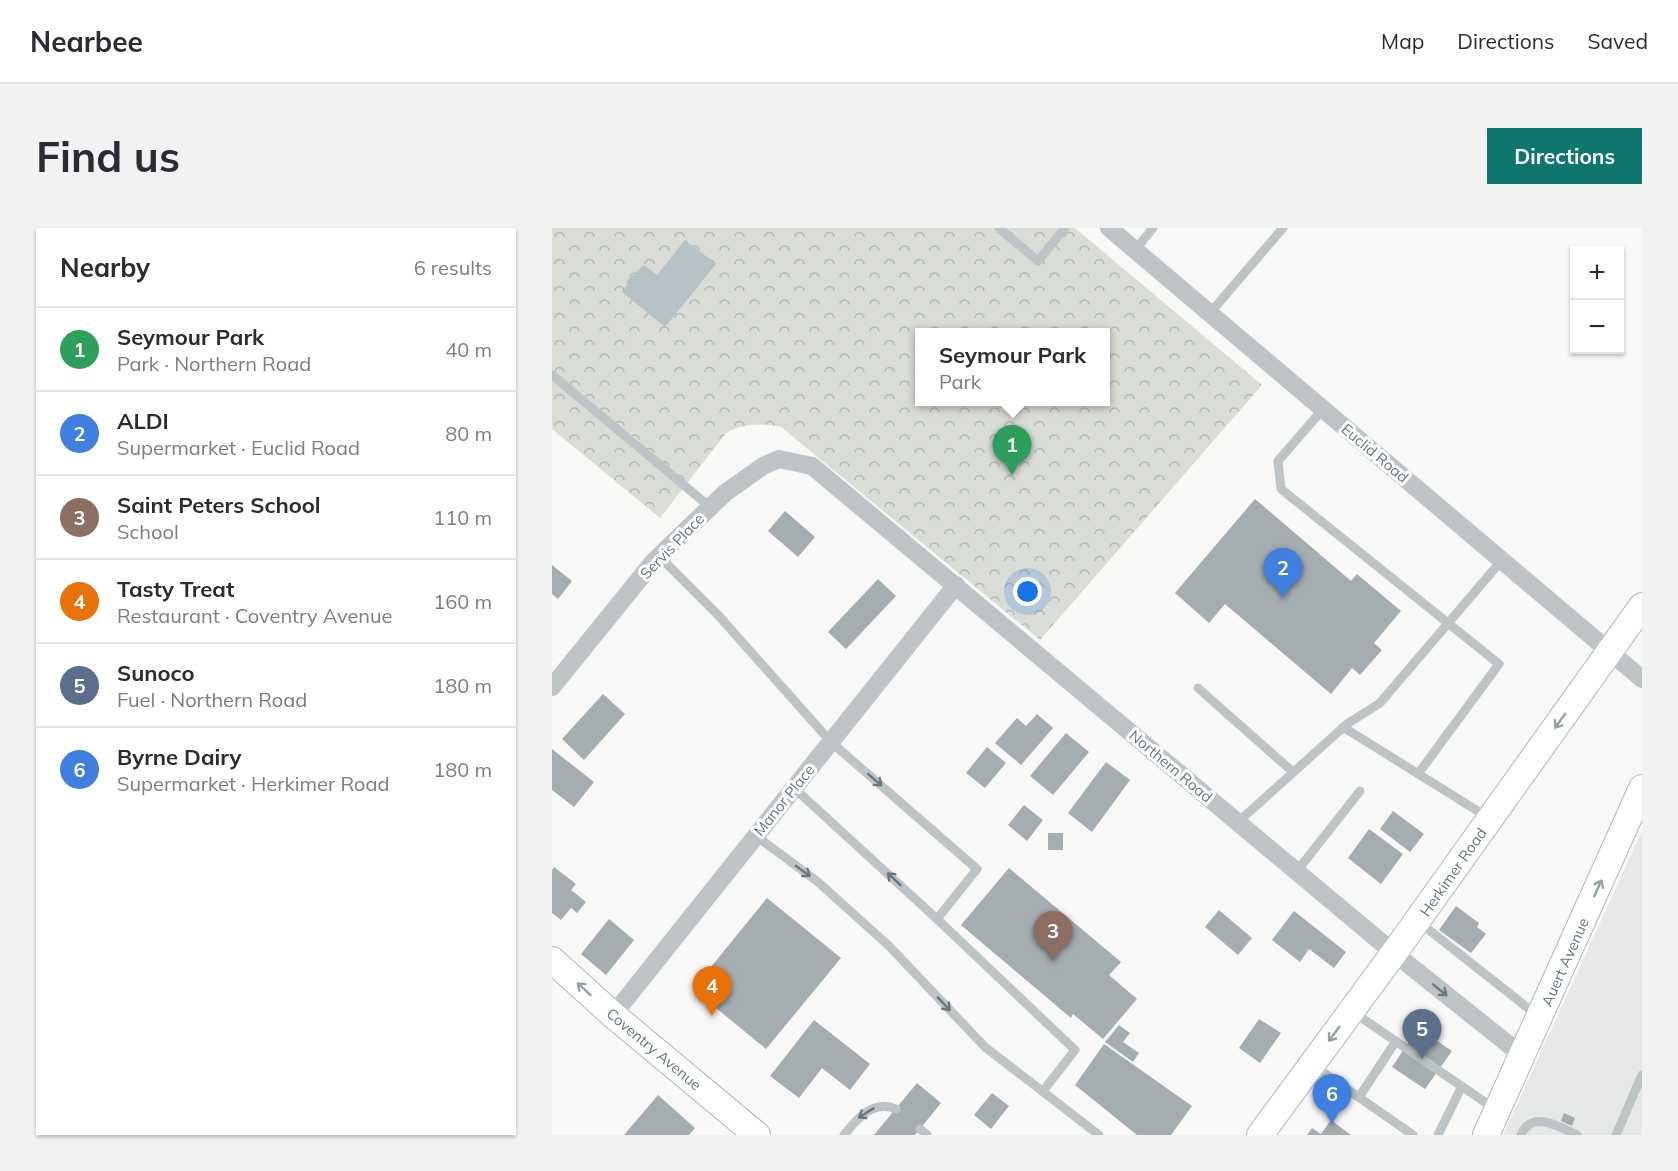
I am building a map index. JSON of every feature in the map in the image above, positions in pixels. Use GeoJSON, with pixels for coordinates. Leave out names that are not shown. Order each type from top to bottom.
{"type":"FeatureCollection","features":[{"type":"Feature","properties":{"kind":"main road","name":"Herkimer Road"},"geometry":{"type":"LineString","coordinates":[[1260,1135],[1394,953],[1642,606]]}},
{"type":"Feature","properties":{"kind":"main road","name":"Auert Avenue"},"geometry":{"type":"LineString","coordinates":[[1485,1135],[1523,1056],[1642,788]]}},
{"type":"Feature","properties":{"kind":"main road","name":"Coventry Avenue"},"geometry":{"type":"LineString","coordinates":[[556,966],[757,1135]]}},
{"type":"Feature","properties":{"kind":"street","name":"Euclid Road"},"geometry":{"type":"LineString","coordinates":[[1109,228],[1642,679]]}},
{"type":"Feature","properties":{"kind":"street","name":"Servis Place"},"geometry":{"type":"LineString","coordinates":[[552,687],[659,556],[710,507],[744,479],[779,459],[806,464],[822,474]]}},
{"type":"Feature","properties":{"kind":"street","name":"Northern Road"},"geometry":{"type":"LineString","coordinates":[[822,474],[1394,953],[1523,1056]]}},
{"type":"Feature","properties":{"kind":"street","name":"Manor Place"},"geometry":{"type":"LineString","coordinates":[[613,1016],[956,585]]}},
{"type":"Feature","properties":{"kind":"lane"},"geometry":{"type":"LineString","coordinates":[[999,228],[1038,261],[1065,228]]}},
{"type":"Feature","properties":{"kind":"lane"},"geometry":{"type":"LineString","coordinates":[[1135,250],[1153,228]]}},
{"type":"Feature","properties":{"kind":"lane"},"geometry":{"type":"LineString","coordinates":[[1210,314],[1283,228]]}},
{"type":"Feature","properties":{"kind":"lane"},"geometry":{"type":"LineString","coordinates":[[552,375],[710,507]]}},
{"type":"Feature","properties":{"kind":"lane"},"geometry":{"type":"LineString","coordinates":[[1323,409],[1278,461],[1281,489],[1499,664],[1418,774]]}},
{"type":"Feature","properties":{"kind":"lane"},"geometry":{"type":"LineString","coordinates":[[659,556],[718,615],[831,742],[977,869],[937,919]]}},
{"type":"Feature","properties":{"kind":"lane"},"geometry":{"type":"LineString","coordinates":[[1238,822],[1343,728],[1380,703],[1502,560]]}},
{"type":"Feature","properties":{"kind":"lane"},"geometry":{"type":"LineString","coordinates":[[1198,688],[1293,772]]}},
{"type":"Feature","properties":{"kind":"lane"},"geometry":{"type":"LineString","coordinates":[[1343,728],[1490,819]]}},
{"type":"Feature","properties":{"kind":"lane"},"geometry":{"type":"LineString","coordinates":[[794,788],[1075,1050],[1043,1091]]}},
{"type":"Feature","properties":{"kind":"lane"},"geometry":{"type":"LineString","coordinates":[[1297,872],[1360,791]]}},
{"type":"Feature","properties":{"kind":"lane"},"geometry":{"type":"LineString","coordinates":[[756,836],[827,890],[889,946],[985,1047],[1099,1135]]}},
{"type":"Feature","properties":{"kind":"lane"},"geometry":{"type":"LineString","coordinates":[[1417,921],[1540,1017]]}},
{"type":"Feature","properties":{"kind":"lane"},"geometry":{"type":"LineString","coordinates":[[1352,1011],[1497,1110]]}},
{"type":"Feature","properties":{"kind":"lane"},"geometry":{"type":"LineString","coordinates":[[1359,1097],[1396,1041]]}},
{"type":"Feature","properties":{"kind":"lane"},"geometry":{"type":"LineString","coordinates":[[1312,1064],[1413,1135]]}},
{"type":"Feature","properties":{"kind":"lane"},"geometry":{"type":"LineString","coordinates":[[1616,1135],[1642,1074]]}},
{"type":"Feature","properties":{"kind":"lane"},"geometry":{"type":"LineString","coordinates":[[1438,1135],[1462,1086]]}},
{"type":"Feature","properties":{"kind":"lane"},"geometry":{"type":"LineString","coordinates":[[844,1135],[870,1108],[896,1109]]}},
{"type":"Feature","properties":{"kind":"lane"},"geometry":{"type":"LineString","coordinates":[[1521,1135],[1528,1124],[1538,1121],[1549,1121],[1577,1135]]}},
{"type":"Feature","properties":{"kind":"shaded area"},"geometry":{"type":"Polygon","coordinates":[[[685,240],[716,264],[665,327],[622,292],[628,284],[626,282],[644,265],[657,275],[685,240]]]}},
{"type":"Feature","properties":{"kind":"shaded area"},"geometry":{"type":"Polygon","coordinates":[[[1642,831],[1642,1135],[1503,1135],[1642,831]]]}},
{"type":"Feature","properties":{"kind":"green space"},"geometry":{"type":"Polygon","coordinates":[[[552,228],[1075,228],[1262,385],[1040,640],[781,427],[753,425],[726,433],[660,518],[552,429],[552,228]]]}},
{"type":"Feature","properties":{"kind":"building"},"geometry":{"type":"Polygon","coordinates":[[[1255,499],[1351,581],[1357,574],[1401,611],[1374,643],[1382,650],[1360,675],[1352,668],[1331,694],[1225,604],[1209,623],[1175,593],[1255,499]]]}},
{"type":"Feature","properties":{"kind":"building"},"geometry":{"type":"Polygon","coordinates":[[[785,511],[815,537],[798,557],[768,531],[785,511]]]}},
{"type":"Feature","properties":{"kind":"building"},"geometry":{"type":"Polygon","coordinates":[[[552,565],[572,581],[558,599],[552,594],[552,565]]]}},
{"type":"Feature","properties":{"kind":"building"},"geometry":{"type":"Polygon","coordinates":[[[878,579],[896,596],[846,649],[828,632],[878,579]]]}},
{"type":"Feature","properties":{"kind":"building"},"geometry":{"type":"Polygon","coordinates":[[[603,694],[625,714],[584,760],[562,739],[603,694]]]}},
{"type":"Feature","properties":{"kind":"building"},"geometry":{"type":"Polygon","coordinates":[[[1037,714],[1053,728],[1021,765],[995,743],[1017,718],[1026,726],[1037,714]]]}},
{"type":"Feature","properties":{"kind":"building"},"geometry":{"type":"Polygon","coordinates":[[[1066,733],[1089,752],[1053,795],[1030,776],[1066,733]]]}},
{"type":"Feature","properties":{"kind":"building"},"geometry":{"type":"Polygon","coordinates":[[[987,747],[1006,763],[985,788],[966,773],[987,747]]]}},
{"type":"Feature","properties":{"kind":"building"},"geometry":{"type":"Polygon","coordinates":[[[552,749],[594,782],[574,807],[552,790],[552,749]]]}},
{"type":"Feature","properties":{"kind":"building"},"geometry":{"type":"Polygon","coordinates":[[[1106,762],[1130,780],[1092,832],[1068,813],[1106,762]]]}},
{"type":"Feature","properties":{"kind":"building"},"geometry":{"type":"Polygon","coordinates":[[[1024,805],[1043,820],[1027,841],[1008,825],[1024,805]]]}},
{"type":"Feature","properties":{"kind":"building"},"geometry":{"type":"Polygon","coordinates":[[[1393,811],[1424,834],[1410,852],[1380,829],[1393,811]]]}},
{"type":"Feature","properties":{"kind":"building"},"geometry":{"type":"Polygon","coordinates":[[[1369,829],[1403,854],[1381,884],[1348,858],[1369,829]]]}},
{"type":"Feature","properties":{"kind":"building"},"geometry":{"type":"Polygon","coordinates":[[[1048,833],[1063,833],[1063,850],[1048,850],[1048,833]]]}},
{"type":"Feature","properties":{"kind":"building"},"geometry":{"type":"Polygon","coordinates":[[[554,867],[576,884],[571,890],[586,902],[577,913],[571,908],[561,920],[552,913],[552,870],[554,867]]]}},
{"type":"Feature","properties":{"kind":"building"},"geometry":{"type":"Polygon","coordinates":[[[1009,868],[1121,962],[1109,975],[1137,999],[1103,1039],[1073,1014],[1071,1018],[961,925],[1009,868]]]}},
{"type":"Feature","properties":{"kind":"building"},"geometry":{"type":"Polygon","coordinates":[[[767,898],[841,958],[766,1049],[693,989],[767,898]]]}},
{"type":"Feature","properties":{"kind":"building"},"geometry":{"type":"Polygon","coordinates":[[[1456,906],[1479,923],[1477,927],[1486,934],[1471,953],[1439,930],[1456,906]]]}},
{"type":"Feature","properties":{"kind":"building"},"geometry":{"type":"Polygon","coordinates":[[[1219,910],[1252,938],[1238,955],[1205,927],[1219,910]]]}},
{"type":"Feature","properties":{"kind":"building"},"geometry":{"type":"Polygon","coordinates":[[[1294,911],[1346,952],[1334,968],[1309,949],[1300,962],[1272,940],[1294,911]]]}},
{"type":"Feature","properties":{"kind":"building"},"geometry":{"type":"Polygon","coordinates":[[[609,919],[634,940],[606,975],[581,954],[609,919]]]}},
{"type":"Feature","properties":{"kind":"building"},"geometry":{"type":"Polygon","coordinates":[[[1259,1019],[1281,1033],[1260,1063],[1239,1048],[1259,1019]]]}},
{"type":"Feature","properties":{"kind":"building"},"geometry":{"type":"Polygon","coordinates":[[[814,1020],[870,1064],[850,1090],[822,1068],[799,1098],[770,1076],[814,1020]]]}},
{"type":"Feature","properties":{"kind":"building"},"geometry":{"type":"Polygon","coordinates":[[[1119,1025],[1130,1033],[1123,1042],[1139,1053],[1133,1062],[1105,1042],[1119,1025]]]}},
{"type":"Feature","properties":{"kind":"building"},"geometry":{"type":"Polygon","coordinates":[[[1418,1028],[1452,1051],[1425,1089],[1392,1067],[1418,1028]]]}},
{"type":"Feature","properties":{"kind":"building"},"geometry":{"type":"Polygon","coordinates":[[[1104,1044],[1192,1106],[1171,1135],[1137,1135],[1075,1085],[1104,1044]]]}},
{"type":"Feature","properties":{"kind":"building"},"geometry":{"type":"Polygon","coordinates":[[[917,1083],[941,1103],[915,1135],[874,1135],[917,1083]]]}},
{"type":"Feature","properties":{"kind":"building"},"geometry":{"type":"Polygon","coordinates":[[[992,1093],[1009,1106],[991,1129],[974,1115],[992,1093]]]}},
{"type":"Feature","properties":{"kind":"building"},"geometry":{"type":"Polygon","coordinates":[[[658,1095],[695,1128],[689,1135],[624,1135],[658,1095]]]}},
{"type":"Feature","properties":{"kind":"building"},"geometry":{"type":"Polygon","coordinates":[[[1564,1113],[1575,1118],[1572,1126],[1561,1121],[1564,1113]]]}},
{"type":"Feature","properties":{"kind":"building"},"geometry":{"type":"Polygon","coordinates":[[[1331,1120],[1351,1135],[1307,1135],[1312,1128],[1321,1134],[1331,1120]]]}},
{"type":"Feature","properties":{"kind":"place","name":"Seymour Park"},"geometry":{"type":"Point","coordinates":[1012,475]}},
{"type":"Feature","properties":{"kind":"place","name":"ALDI"},"geometry":{"type":"Point","coordinates":[1283,598]}},
{"type":"Feature","properties":{"kind":"place","name":"Saint Peters School"},"geometry":{"type":"Point","coordinates":[1053,961]}},
{"type":"Feature","properties":{"kind":"place","name":"Tasty Treat"},"geometry":{"type":"Point","coordinates":[712,1016]}},
{"type":"Feature","properties":{"kind":"place","name":"Sunoco"},"geometry":{"type":"Point","coordinates":[1422,1059]}},
{"type":"Feature","properties":{"kind":"place","name":"Byrne Dairy"},"geometry":{"type":"Point","coordinates":[1332,1124]}}]}
